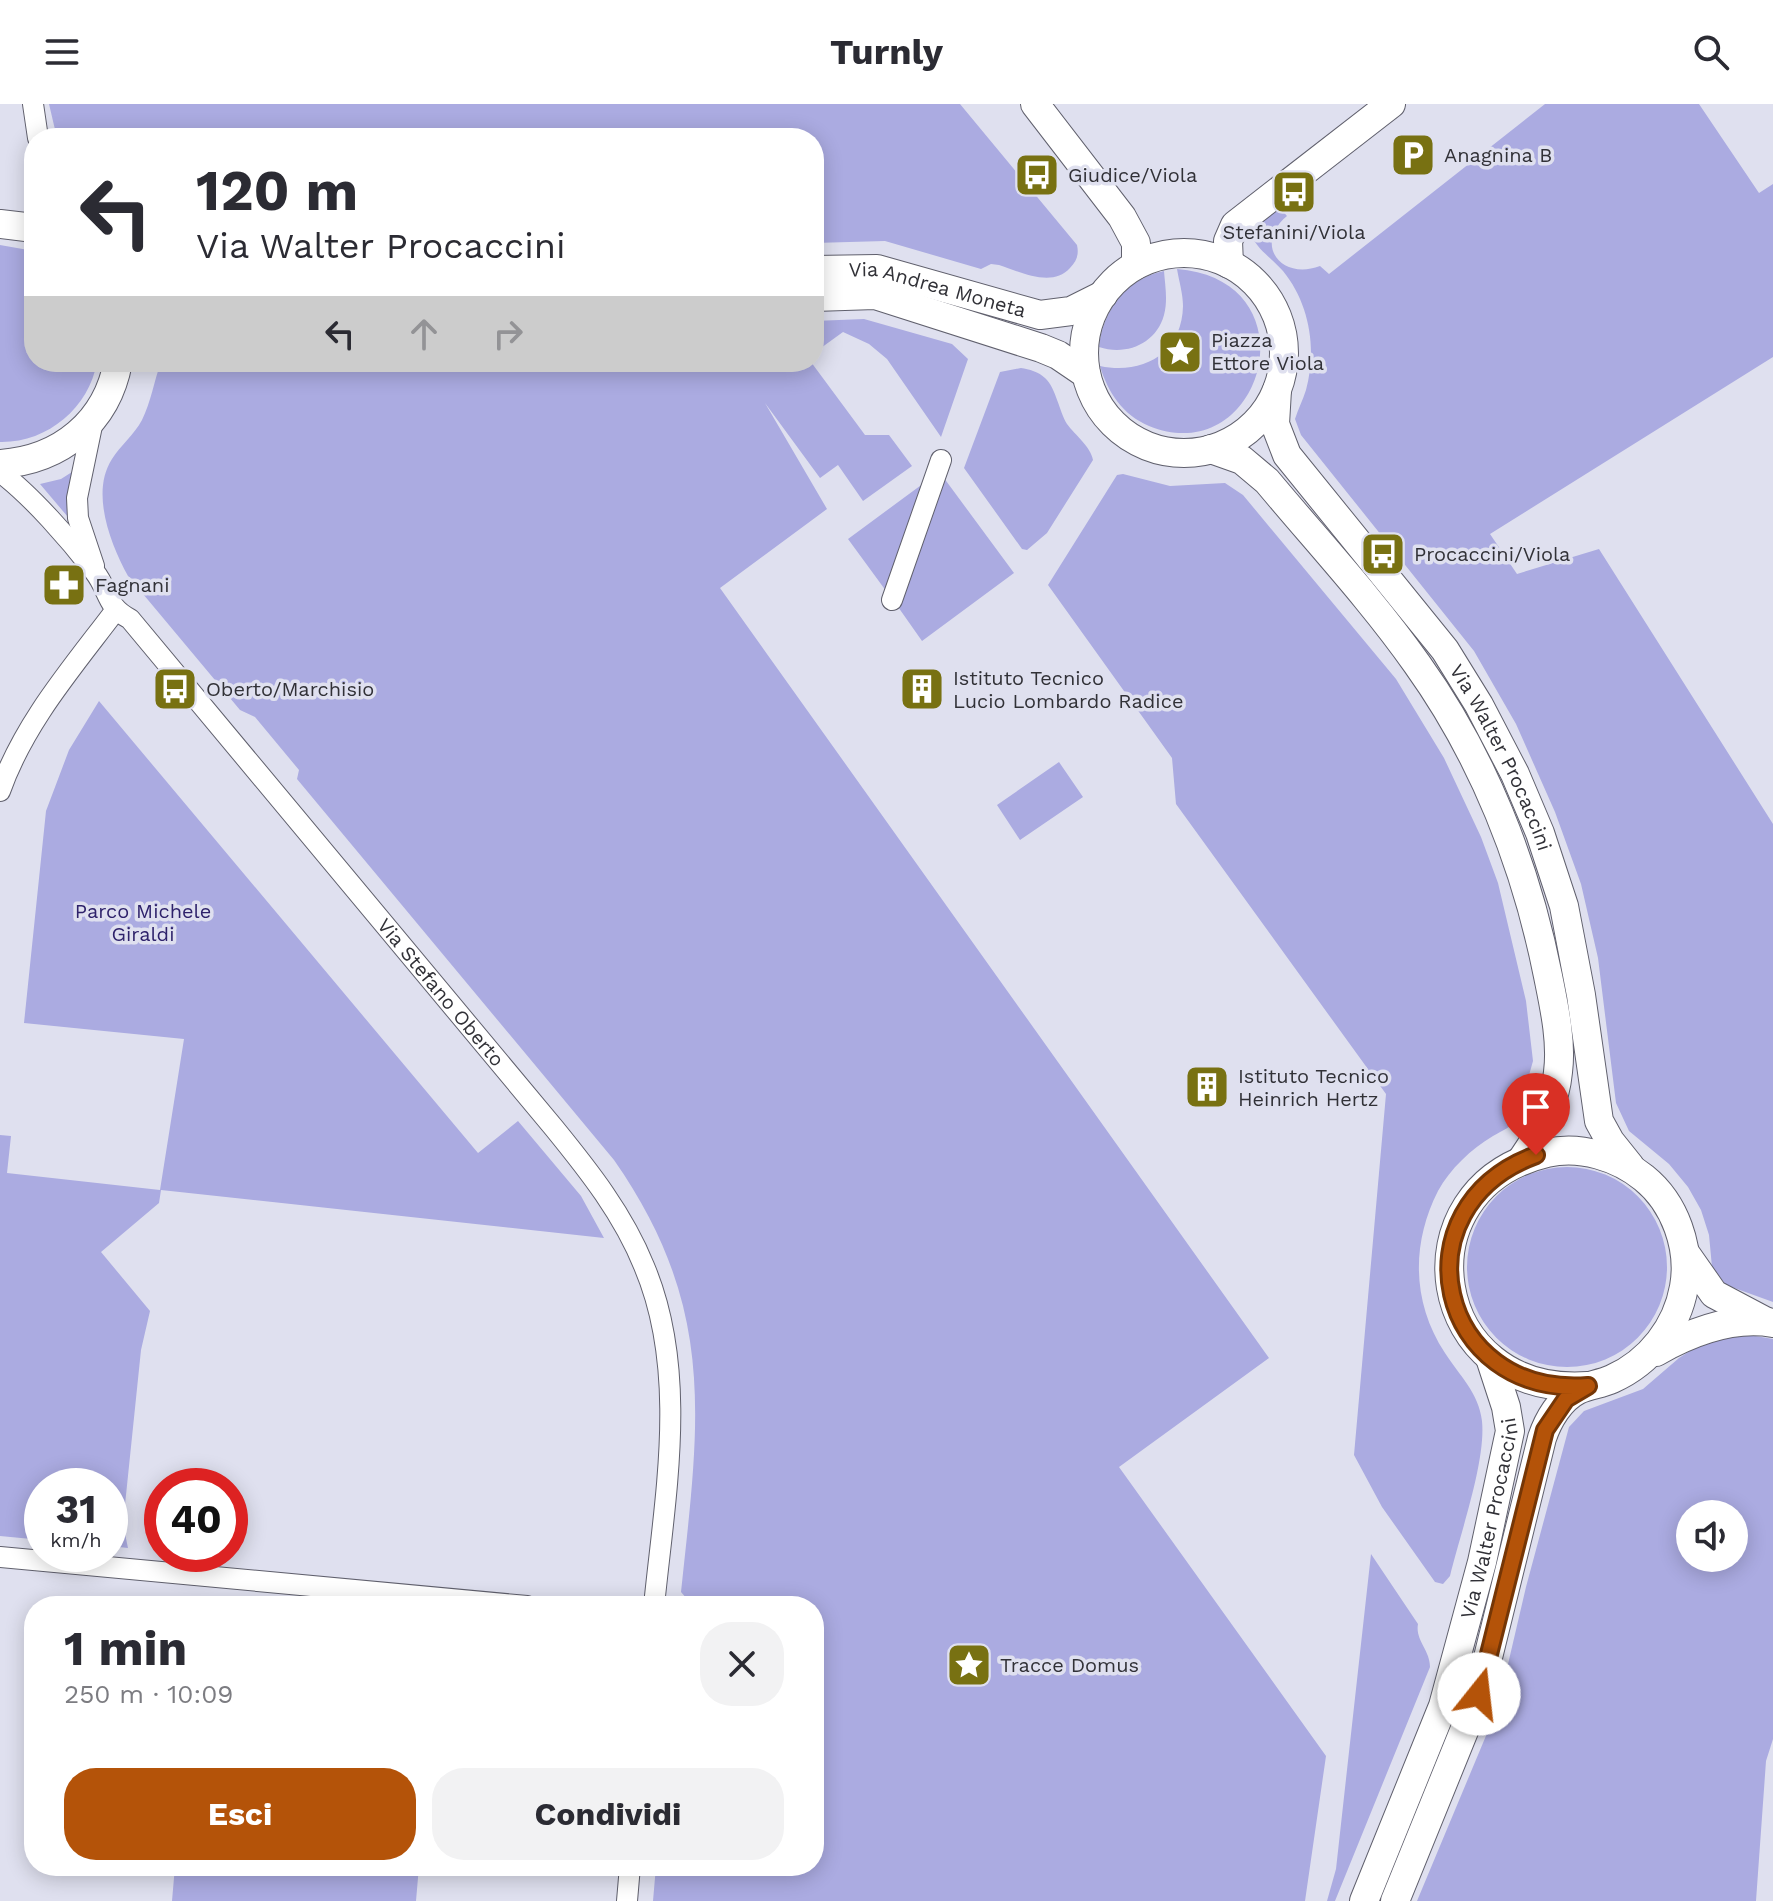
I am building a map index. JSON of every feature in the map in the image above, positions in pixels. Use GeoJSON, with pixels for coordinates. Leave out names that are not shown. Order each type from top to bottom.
{"type":"FeatureCollection","features":[{"type":"Feature","properties":{"kind":"street"},"geometry":{"type":"LineString","coordinates":[[33,104],[37,128]]}},
{"type":"Feature","properties":{"kind":"street"},"geometry":{"type":"LineString","coordinates":[[1035,104],[1122,217],[1136,243],[1136,265]]}},
{"type":"Feature","properties":{"kind":"street"},"geometry":{"type":"LineString","coordinates":[[1229,264],[1228,241],[1235,225],[1391,104]]}},
{"type":"Feature","properties":{"kind":"street"},"geometry":{"type":"LineString","coordinates":[[0,224],[24,225]]}},
{"type":"Feature","properties":{"kind":"street"},"geometry":{"type":"LineString","coordinates":[[1191,253],[1229,264],[1258,287],[1277,318],[1284,354],[1277,390],[1266,410],[1243,434],[1211,449],[1191,453],[1167,452],[1134,440],[1105,414],[1091,392],[1086,374],[1085,344],[1103,295],[1119,276],[1136,265],[1167,255],[1191,253]]}},
{"type":"Feature","properties":{"kind":"street","name":"Via Andrea Moneta"},"geometry":{"type":"LineString","coordinates":[[824,270],[886,271],[1040,315],[1071,311],[1103,295]]}},
{"type":"Feature","properties":{"kind":"street","name":"Via Andrea Moneta"},"geometry":{"type":"LineString","coordinates":[[824,297],[875,295],[904,303],[1041,348],[1058,355],[1086,374]]}},
{"type":"Feature","properties":{"kind":"street"},"geometry":{"type":"LineString","coordinates":[[0,464],[43,455],[69,442],[93,421],[109,395],[115,372]]}},
{"type":"Feature","properties":{"kind":"street","name":"Via Walter Procaccini"},"geometry":{"type":"LineString","coordinates":[[1277,390],[1275,424],[1287,455],[1445,650],[1485,717],[1521,788],[1564,906],[1581,995],[1597,1114],[1605,1134],[1634,1171]]}},
{"type":"Feature","properties":{"kind":"street"},"geometry":{"type":"LineString","coordinates":[[93,421],[77,498],[80,526],[96,574]]}},
{"type":"Feature","properties":{"kind":"street","name":"Via Walter Procaccini"},"geometry":{"type":"LineString","coordinates":[[1211,449],[1242,460],[1267,481],[1407,650],[1444,706],[1489,790],[1529,897],[1546,964],[1558,1036],[1559,1069],[1554,1094],[1539,1135],[1521,1161]]}},
{"type":"Feature","properties":{"kind":"street"},"geometry":{"type":"LineString","coordinates":[[892,600],[941,460]]}},
{"type":"Feature","properties":{"kind":"street","name":"Via Stefano Oberto"},"geometry":{"type":"LineString","coordinates":[[0,472],[23,492],[96,574],[115,611],[130,619],[564,1140],[606,1194],[627,1230],[654,1293],[667,1366],[668,1465],[655,1596]]}},
{"type":"Feature","properties":{"kind":"street"},"geometry":{"type":"LineString","coordinates":[[0,791],[34,721],[115,611]]}},
{"type":"Feature","properties":{"kind":"street","name":"Via Walter Procaccini"},"geometry":{"type":"LineString","coordinates":[[1395,1901],[1479,1694],[1545,1430],[1566,1399],[1588,1386],[1614,1378],[1645,1358],[1675,1318],[1684,1287],[1686,1254],[1676,1223],[1668,1207],[1645,1178],[1609,1159],[1583,1151],[1555,1151],[1521,1161],[1486,1182],[1475,1196],[1464,1213],[1451,1250],[1451,1290],[1466,1330],[1505,1370],[1540,1384],[1588,1386]]}},
{"type":"Feature","properties":{"kind":"street"},"geometry":{"type":"LineString","coordinates":[[1686,1254],[1714,1294],[1737,1309],[1769,1322]]}},
{"type":"Feature","properties":{"kind":"street"},"geometry":{"type":"LineString","coordinates":[[1645,1358],[1677,1340],[1717,1325],[1769,1322]]}},
{"type":"Feature","properties":{"kind":"street","name":"Via Walter Procaccini"},"geometry":{"type":"LineString","coordinates":[[1364,1901],[1443,1706],[1482,1562],[1510,1431],[1506,1407],[1490,1358]]}},
{"type":"Feature","properties":{"kind":"street"},"geometry":{"type":"LineString","coordinates":[[0,1557],[419,1596]]}},
{"type":"Feature","properties":{"kind":"street"},"geometry":{"type":"LineString","coordinates":[[627,1901],[629,1876]]}},
{"type":"Feature","properties":{"kind":"green space"},"geometry":{"type":"Polygon","coordinates":[[[49,104],[960,104],[1077,245],[1078,254],[1063,274],[1045,278],[999,265],[991,264],[981,269],[885,241],[824,243],[824,128],[55,128],[49,104]]]}},
{"type":"Feature","properties":{"kind":"green space"},"geometry":{"type":"Polygon","coordinates":[[[1545,104],[1699,104],[1759,193],[1773,184],[1773,357],[1490,534],[1517,574],[1599,549],[1773,824],[1773,1302],[1726,1285],[1712,1267],[1709,1235],[1701,1210],[1688,1187],[1669,1164],[1629,1131],[1616,1103],[1598,958],[1581,884],[1555,812],[1516,724],[1474,651],[1301,435],[1295,419],[1309,375],[1309,328],[1300,298],[1292,284],[1251,234],[1253,227],[1279,207],[1287,216],[1272,238],[1276,257],[1294,268],[1320,266],[1329,274],[1545,104]]]}},
{"type":"Feature","properties":{"kind":"green space"},"geometry":{"type":"Polygon","coordinates":[[[0,245],[24,249],[24,372],[94,372],[85,394],[63,420],[34,436],[0,442],[0,245]]]}},
{"type":"Feature","properties":{"kind":"green space","name":"Piazza Ettore Viola"},"geometry":{"type":"Polygon","coordinates":[[[1177,269],[1220,281],[1247,305],[1259,336],[1258,369],[1245,399],[1221,422],[1189,433],[1149,426],[1132,416],[1112,394],[1100,366],[1116,368],[1144,364],[1157,357],[1176,337],[1183,306],[1177,269]]]}},
{"type":"Feature","properties":{"kind":"green space"},"geometry":{"type":"Polygon","coordinates":[[[1164,271],[1165,309],[1154,334],[1129,348],[1099,347],[1101,333],[1119,298],[1138,281],[1164,271]]]}},
{"type":"Feature","properties":{"kind":"green space"},"geometry":{"type":"Polygon","coordinates":[[[864,319],[952,344],[968,359],[941,437],[887,359],[869,344],[843,332],[824,346],[824,321],[864,319]]]}},
{"type":"Feature","properties":{"kind":"green space"},"geometry":{"type":"Polygon","coordinates":[[[1021,368],[1037,372],[1049,382],[1067,424],[1086,446],[1093,460],[1047,533],[1027,550],[1022,549],[964,468],[1000,372],[1021,368]]]}},
{"type":"Feature","properties":{"kind":"green space"},"geometry":{"type":"Polygon","coordinates":[[[158,372],[818,372],[865,435],[889,435],[912,466],[863,501],[838,465],[820,478],[765,403],[827,509],[720,588],[1269,1358],[1119,1467],[1326,1756],[1305,1901],[653,1901],[655,1876],[824,1876],[824,1596],[684,1596],[681,1592],[695,1420],[693,1368],[686,1317],[671,1266],[647,1214],[614,1160],[297,779],[299,770],[255,717],[240,710],[128,576],[105,519],[103,487],[112,459],[135,431],[148,406],[158,372]]]}},
{"type":"Feature","properties":{"kind":"green space"},"geometry":{"type":"Polygon","coordinates":[[[72,472],[69,492],[73,523],[40,484],[61,479],[72,472]]]}},
{"type":"Feature","properties":{"kind":"green space"},"geometry":{"type":"Polygon","coordinates":[[[941,474],[1014,573],[922,641],[896,604],[941,474]]]}},
{"type":"Feature","properties":{"kind":"green space"},"geometry":{"type":"Polygon","coordinates":[[[1117,475],[1170,486],[1225,483],[1243,495],[1396,679],[1444,758],[1481,837],[1498,883],[1526,1001],[1533,1061],[1515,1121],[1469,1153],[1438,1191],[1429,1211],[1420,1252],[1421,1294],[1426,1314],[1445,1353],[1473,1393],[1482,1421],[1480,1457],[1471,1498],[1450,1576],[1443,1584],[1435,1582],[1382,1507],[1354,1455],[1386,1094],[1176,804],[1172,758],[1048,585],[1117,475]]]}},
{"type":"Feature","properties":{"kind":"green space"},"geometry":{"type":"Polygon","coordinates":[[[928,480],[889,595],[848,539],[928,480]]]}},
{"type":"Feature","properties":{"kind":"green space","name":"Parco Michele Giraldi"},"geometry":{"type":"Polygon","coordinates":[[[99,701],[478,1153],[518,1121],[581,1196],[604,1238],[161,1190],[159,1203],[101,1252],[150,1311],[141,1350],[128,1476],[128,1468],[24,1468],[24,1538],[0,1536],[0,1135],[11,1136],[7,1173],[160,1190],[184,1039],[24,1023],[46,811],[69,750],[99,701]]]}},
{"type":"Feature","properties":{"kind":"green space"},"geometry":{"type":"Polygon","coordinates":[[[1059,762],[1083,797],[1020,840],[997,805],[1059,762]]]}},
{"type":"Feature","properties":{"kind":"green space"},"geometry":{"type":"Polygon","coordinates":[[[1567,1167],[1605,1174],[1638,1196],[1660,1229],[1667,1267],[1660,1305],[1638,1338],[1605,1360],[1567,1367],[1529,1360],[1496,1338],[1474,1305],[1467,1267],[1474,1229],[1496,1196],[1529,1174],[1567,1167]]]}},
{"type":"Feature","properties":{"kind":"green space"},"geometry":{"type":"Polygon","coordinates":[[[1732,1332],[1773,1339],[1773,1739],[1766,1761],[1756,1901],[1417,1901],[1498,1707],[1569,1427],[1584,1411],[1643,1389],[1699,1345],[1732,1332]]]}},
{"type":"Feature","properties":{"kind":"green space"},"geometry":{"type":"Polygon","coordinates":[[[1371,1554],[1418,1624],[1430,1667],[1335,1901],[1327,1901],[1336,1869],[1371,1554]]]}},
{"type":"Feature","properties":{"kind":"green space"},"geometry":{"type":"Polygon","coordinates":[[[174,1876],[418,1876],[416,1901],[172,1901],[174,1876]]]}},
{"type":"Feature","properties":{"kind":"place","name":"Anagnina B"},"geometry":{"type":"Point","coordinates":[1413,155]}},
{"type":"Feature","properties":{"kind":"place","name":"Giudice/Viola"},"geometry":{"type":"Point","coordinates":[1037,175]}},
{"type":"Feature","properties":{"kind":"place","name":"Stefanini/Viola"},"geometry":{"type":"Point","coordinates":[1294,192]}},
{"type":"Feature","properties":{"kind":"place","name":"Piazza Ettore Viola"},"geometry":{"type":"Point","coordinates":[1180,352]}},
{"type":"Feature","properties":{"kind":"place","name":"Procaccini/Viola"},"geometry":{"type":"Point","coordinates":[1383,554]}},
{"type":"Feature","properties":{"kind":"place","name":"Fagnani"},"geometry":{"type":"Point","coordinates":[64,585]}},
{"type":"Feature","properties":{"kind":"place","name":"Oberto/Marchisio"},"geometry":{"type":"Point","coordinates":[175,689]}},
{"type":"Feature","properties":{"kind":"place","name":"Istituto Tecnico Lucio Lombardo Radice"},"geometry":{"type":"Point","coordinates":[922,689]}},
{"type":"Feature","properties":{"kind":"place","name":"Istituto Tecnico Heinrich Hertz"},"geometry":{"type":"Point","coordinates":[1207,1087]}},
{"type":"Feature","properties":{"kind":"place","name":"Tracce Domus"},"geometry":{"type":"Point","coordinates":[969,1665]}},
{"type":"Feature","properties":{"kind":"route"},"geometry":{"type":"LineString","coordinates":[[1479,1694],[1545,1430],[1566,1399],[1588,1386],[1540,1384],[1505,1370],[1476,1344],[1466,1330],[1451,1290],[1451,1250],[1464,1213],[1486,1182],[1536,1155]]}}]}
